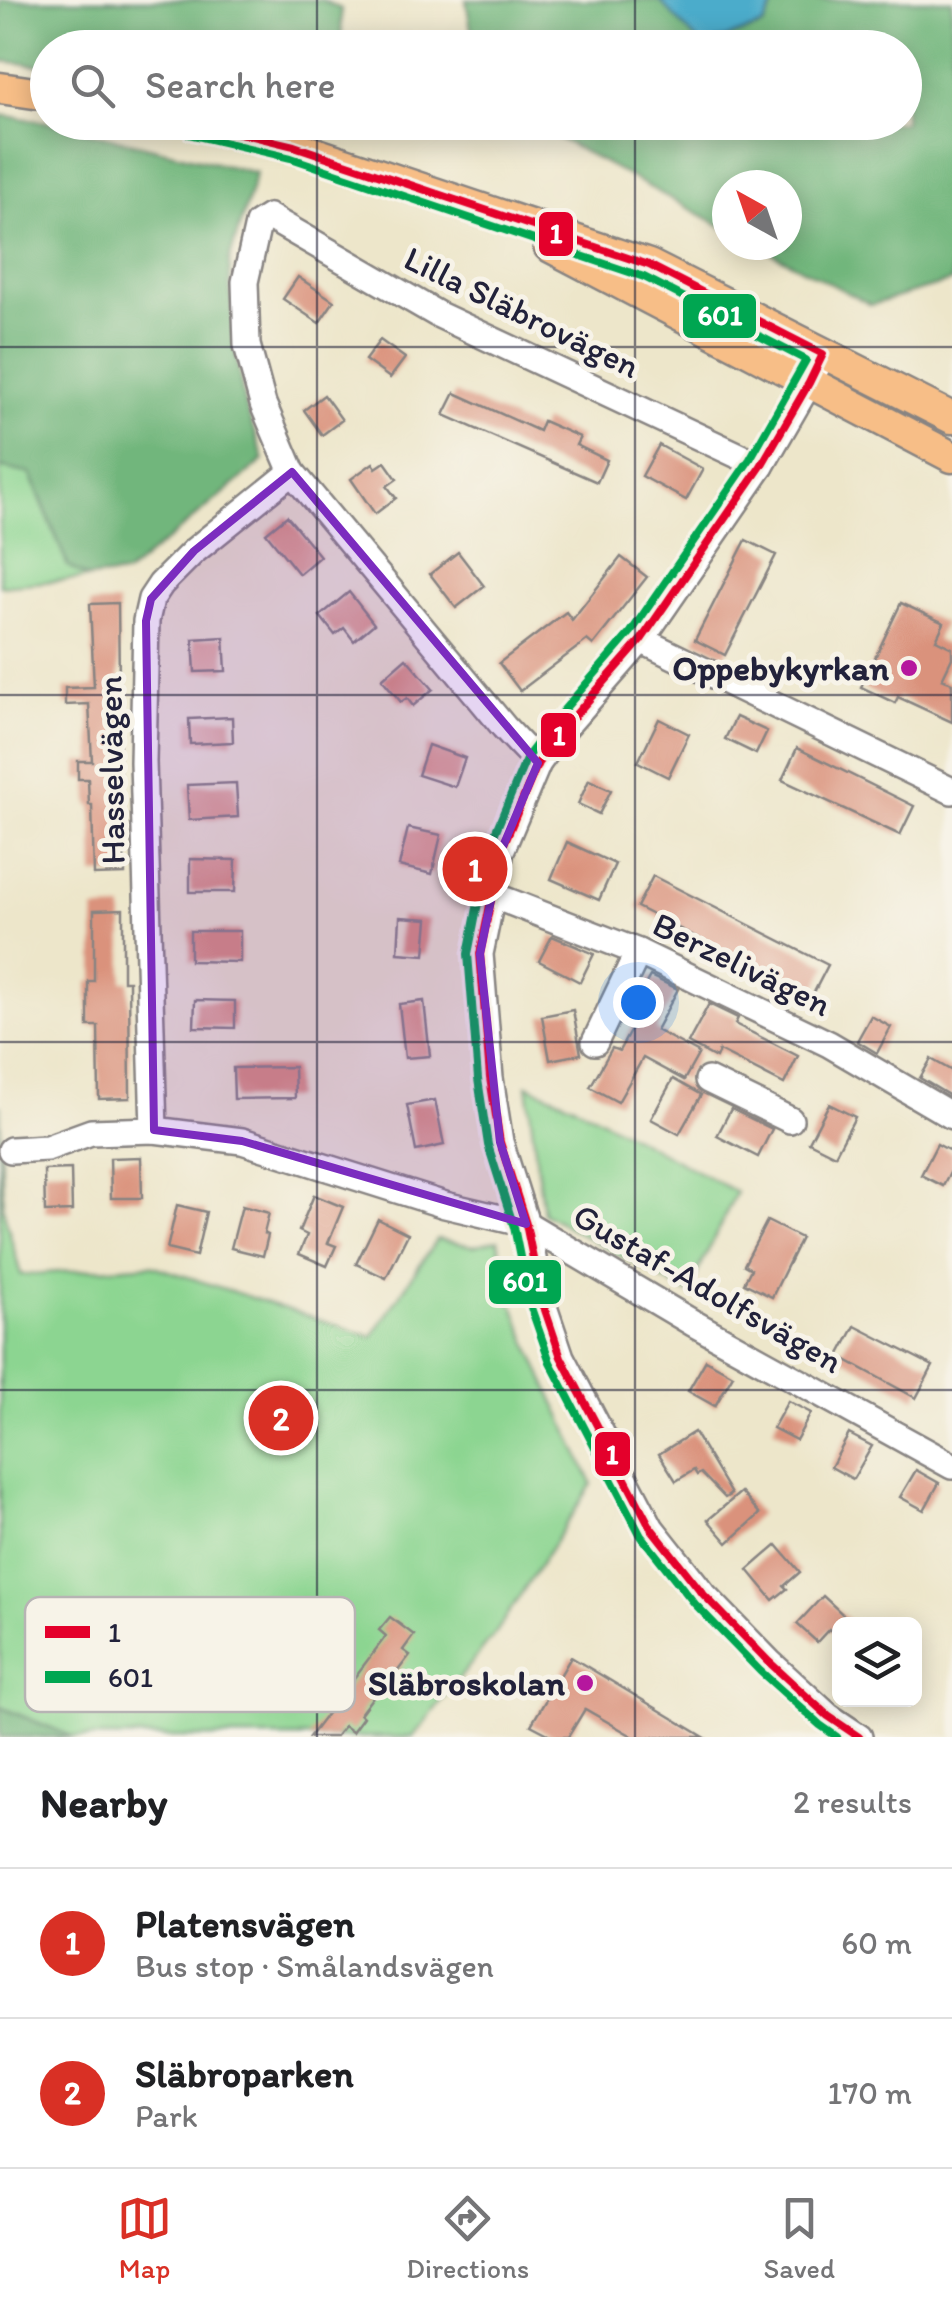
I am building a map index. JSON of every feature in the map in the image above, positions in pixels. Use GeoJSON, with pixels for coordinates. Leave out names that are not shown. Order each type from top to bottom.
{"type":"FeatureCollection","features":[{"type":"Feature","properties":{"kind":"main road"},"geometry":{"type":"LineString","coordinates":[[0,88],[30,92]]}},
{"type":"Feature","properties":{"kind":"main road"},"geometry":{"type":"LineString","coordinates":[[268,140],[649,266],[952,418]]}},
{"type":"Feature","properties":{"kind":"main road"},"geometry":{"type":"LineString","coordinates":[[471,205],[952,456]]}},
{"type":"Feature","properties":{"kind":"street","name":"Lilla Släbrovägen"},"geometry":{"type":"LineString","coordinates":[[292,472],[262,404],[248,346],[245,282],[258,224],[269,217],[436,314],[761,466]]}},
{"type":"Feature","properties":{"kind":"street"},"geometry":{"type":"LineString","coordinates":[[823,354],[761,466],[640,640],[538,764],[501,851],[480,954],[490,1078],[500,1142],[561,1358],[651,1528],[704,1595],[769,1662],[828,1716],[859,1737]]}},
{"type":"Feature","properties":{"kind":"street"},"geometry":{"type":"LineString","coordinates":[[292,472],[538,764]]}},
{"type":"Feature","properties":{"kind":"street","name":"Hasselvägen"},"geometry":{"type":"LineString","coordinates":[[154,1130],[143,762],[146,622],[150,599],[194,551],[292,472]]}},
{"type":"Feature","properties":{"kind":"street"},"geometry":{"type":"LineString","coordinates":[[640,640],[952,791]]}},
{"type":"Feature","properties":{"kind":"street","name":"Berzelivägen"},"geometry":{"type":"LineString","coordinates":[[492,896],[638,952],[829,1044],[952,1116]]}},
{"type":"Feature","properties":{"kind":"street"},"geometry":{"type":"LineString","coordinates":[[594,1042],[638,952]]}},
{"type":"Feature","properties":{"kind":"street"},"geometry":{"type":"LineString","coordinates":[[708,1080],[790,1120]]}},
{"type":"Feature","properties":{"kind":"street","name":"Gustaf-Adolfsvägen"},"geometry":{"type":"LineString","coordinates":[[11,1150],[47,1148],[92,1132],[154,1130],[242,1140],[445,1205],[526,1224],[693,1323],[952,1466]]}},
{"type":"Feature","properties":{"kind":"highlighted area"},"geometry":{"type":"Polygon","coordinates":[[[292,472],[538,763],[501,851],[480,954],[500,1142],[526,1224],[242,1141],[154,1130],[146,621],[151,599],[194,551],[292,472]]]}},
{"type":"Feature","properties":{"kind":"green space"},"geometry":{"type":"Polygon","coordinates":[[[0,0],[322,0],[341,9],[342,30],[30,30],[30,64],[0,61],[0,0]]]}},
{"type":"Feature","properties":{"kind":"green space"},"geometry":{"type":"Polygon","coordinates":[[[466,0],[659,0],[687,30],[471,30],[466,0]]]}},
{"type":"Feature","properties":{"kind":"green space"},"geometry":{"type":"Polygon","coordinates":[[[776,0],[952,0],[952,281],[871,305],[786,260],[802,260],[802,170],[712,170],[712,221],[562,140],[922,140],[922,30],[752,30],[764,26],[776,0]]]}},
{"type":"Feature","properties":{"kind":"green space"},"geometry":{"type":"Polygon","coordinates":[[[0,115],[30,119],[30,140],[121,140],[256,173],[229,261],[235,347],[244,402],[264,460],[126,574],[88,578],[68,566],[31,474],[0,467],[0,115]]]}},
{"type":"Feature","properties":{"kind":"green space"},"geometry":{"type":"Polygon","coordinates":[[[0,467],[30,473],[68,566],[88,578],[0,586],[0,467]]]}},
{"type":"Feature","properties":{"kind":"green space"},"geometry":{"type":"Polygon","coordinates":[[[527,1085],[574,1105],[736,1192],[688,1293],[543,1213],[527,1085]]]}},
{"type":"Feature","properties":{"kind":"green space"},"geometry":{"type":"Polygon","coordinates":[[[0,1105],[3,1208],[21,1275],[151,1265],[372,1337],[437,1239],[473,1246],[498,1240],[509,1295],[592,1484],[497,1631],[413,1737],[73,1737],[0,1707],[0,1105]]]}},
{"type":"Feature","properties":{"kind":"green space"},"geometry":{"type":"Polygon","coordinates":[[[0,1707],[73,1737],[0,1737],[0,1707]]]}},
{"type":"Feature","properties":{"kind":"water"},"geometry":{"type":"Polygon","coordinates":[[[659,0],[776,0],[764,25],[749,30],[687,30],[659,0]]]}},
{"type":"Feature","properties":{"kind":"building"},"geometry":{"type":"Polygon","coordinates":[[[298,277],[334,301],[319,323],[283,299],[298,277]]]}},
{"type":"Feature","properties":{"kind":"building"},"geometry":{"type":"Polygon","coordinates":[[[380,340],[405,358],[390,378],[365,360],[380,340]]]}},
{"type":"Feature","properties":{"kind":"building"},"geometry":{"type":"Polygon","coordinates":[[[455,393],[539,431],[543,421],[580,437],[576,445],[607,460],[597,482],[444,415],[455,393]]]}},
{"type":"Feature","properties":{"kind":"building"},"geometry":{"type":"Polygon","coordinates":[[[324,395],[342,420],[322,435],[304,410],[324,395]]]}},
{"type":"Feature","properties":{"kind":"building"},"geometry":{"type":"Polygon","coordinates":[[[659,445],[703,469],[686,500],[642,476],[659,445]]]}},
{"type":"Feature","properties":{"kind":"building"},"geometry":{"type":"Polygon","coordinates":[[[385,462],[397,479],[387,486],[396,498],[375,514],[351,479],[373,463],[376,468],[385,462]]]}},
{"type":"Feature","properties":{"kind":"building"},"geometry":{"type":"Polygon","coordinates":[[[287,516],[320,556],[299,574],[266,533],[287,516]]]}},
{"type":"Feature","properties":{"kind":"building"},"geometry":{"type":"Polygon","coordinates":[[[746,540],[776,555],[725,655],[695,640],[746,540]]]}},
{"type":"Feature","properties":{"kind":"building"},"geometry":{"type":"Polygon","coordinates":[[[458,552],[484,586],[456,608],[430,574],[458,552]]]}},
{"type":"Feature","properties":{"kind":"building"},"geometry":{"type":"Polygon","coordinates":[[[621,557],[647,577],[593,645],[587,640],[520,691],[499,663],[566,612],[572,620],[621,557]]]}},
{"type":"Feature","properties":{"kind":"building"},"geometry":{"type":"Polygon","coordinates":[[[349,592],[374,624],[354,641],[344,628],[335,635],[320,616],[349,592]]]}},
{"type":"Feature","properties":{"kind":"building"},"geometry":{"type":"Polygon","coordinates":[[[118,603],[125,874],[94,875],[88,779],[78,779],[78,761],[92,761],[89,704],[65,705],[65,688],[94,687],[90,604],[118,603]]]}},
{"type":"Feature","properties":{"kind":"building","name":"Oppebykyrkan"},"geometry":{"type":"Polygon","coordinates":[[[901,603],[944,623],[936,640],[952,648],[952,658],[942,679],[952,683],[952,722],[898,697],[895,703],[861,687],[901,603]]]}},
{"type":"Feature","properties":{"kind":"building"},"geometry":{"type":"Polygon","coordinates":[[[224,637],[226,671],[195,672],[193,639],[224,637]]]}},
{"type":"Feature","properties":{"kind":"building"},"geometry":{"type":"Polygon","coordinates":[[[406,658],[433,689],[413,706],[407,698],[401,702],[382,679],[406,658]]]}},
{"type":"Feature","properties":{"kind":"building"},"geometry":{"type":"Polygon","coordinates":[[[232,717],[233,742],[190,744],[189,719],[232,717]]]}},
{"type":"Feature","properties":{"kind":"building"},"geometry":{"type":"Polygon","coordinates":[[[736,717],[767,731],[756,754],[725,739],[736,717]]]}},
{"type":"Feature","properties":{"kind":"building"},"geometry":{"type":"Polygon","coordinates":[[[659,719],[689,734],[668,777],[638,762],[659,719]]]}},
{"type":"Feature","properties":{"kind":"building"},"geometry":{"type":"Polygon","coordinates":[[[428,745],[465,758],[455,787],[418,775],[428,745]]]}},
{"type":"Feature","properties":{"kind":"building"},"geometry":{"type":"Polygon","coordinates":[[[797,748],[914,806],[900,835],[782,780],[797,748]]]}},
{"type":"Feature","properties":{"kind":"building"},"geometry":{"type":"Polygon","coordinates":[[[589,780],[611,790],[599,814],[578,804],[589,780]]]}},
{"type":"Feature","properties":{"kind":"building"},"geometry":{"type":"Polygon","coordinates":[[[236,783],[238,817],[189,820],[187,785],[236,783]]]}},
{"type":"Feature","properties":{"kind":"building"},"geometry":{"type":"Polygon","coordinates":[[[408,828],[441,835],[432,874],[399,866],[408,828]]]}},
{"type":"Feature","properties":{"kind":"building"},"geometry":{"type":"Polygon","coordinates":[[[567,842],[615,864],[599,900],[551,879],[567,842]]]}},
{"type":"Feature","properties":{"kind":"building"},"geometry":{"type":"Polygon","coordinates":[[[190,859],[236,860],[235,892],[190,892],[190,859]]]}},
{"type":"Feature","properties":{"kind":"building"},"geometry":{"type":"Polygon","coordinates":[[[653,876],[828,965],[812,996],[637,907],[653,876]]]}},
{"type":"Feature","properties":{"kind":"building"},"geometry":{"type":"Polygon","coordinates":[[[123,909],[123,981],[129,981],[130,1098],[99,1099],[98,1026],[88,1026],[88,981],[94,981],[94,910],[123,909]]]}},
{"type":"Feature","properties":{"kind":"building"},"geometry":{"type":"Polygon","coordinates":[[[400,917],[428,919],[425,955],[398,953],[400,917]]]}},
{"type":"Feature","properties":{"kind":"building"},"geometry":{"type":"Polygon","coordinates":[[[190,931],[240,931],[240,962],[190,961],[190,931]]]}},
{"type":"Feature","properties":{"kind":"building"},"geometry":{"type":"Polygon","coordinates":[[[552,936],[594,954],[580,982],[539,961],[552,936]]]}},
{"type":"Feature","properties":{"kind":"building"},"geometry":{"type":"Polygon","coordinates":[[[650,976],[678,989],[656,1030],[699,1053],[684,1080],[643,1058],[618,1102],[590,1087],[612,1048],[619,1051],[638,1017],[630,1012],[650,976]]]}},
{"type":"Feature","properties":{"kind":"building"},"geometry":{"type":"Polygon","coordinates":[[[195,1000],[235,1001],[235,1028],[194,1027],[195,1000]]]}},
{"type":"Feature","properties":{"kind":"building"},"geometry":{"type":"Polygon","coordinates":[[[424,1001],[430,1056],[405,1058],[399,1004],[424,1001]]]}},
{"type":"Feature","properties":{"kind":"building"},"geometry":{"type":"Polygon","coordinates":[[[709,1004],[738,1018],[735,1024],[798,1056],[784,1084],[719,1051],[716,1058],[688,1043],[709,1004]]]}},
{"type":"Feature","properties":{"kind":"building"},"geometry":{"type":"Polygon","coordinates":[[[573,1010],[581,1054],[550,1060],[542,1016],[573,1010]]]}},
{"type":"Feature","properties":{"kind":"building"},"geometry":{"type":"Polygon","coordinates":[[[871,1016],[891,1027],[877,1053],[857,1041],[871,1016]]]}},
{"type":"Feature","properties":{"kind":"building"},"geometry":{"type":"Polygon","coordinates":[[[931,1059],[952,1071],[952,1097],[920,1078],[931,1059]]]}},
{"type":"Feature","properties":{"kind":"building"},"geometry":{"type":"Polygon","coordinates":[[[294,1067],[295,1098],[234,1099],[233,1068],[294,1067]]]}},
{"type":"Feature","properties":{"kind":"building"},"geometry":{"type":"Polygon","coordinates":[[[673,1079],[701,1095],[679,1134],[651,1119],[673,1079]]]}},
{"type":"Feature","properties":{"kind":"building"},"geometry":{"type":"Polygon","coordinates":[[[435,1100],[444,1145],[416,1151],[407,1105],[435,1100]]]}},
{"type":"Feature","properties":{"kind":"building"},"geometry":{"type":"Polygon","coordinates":[[[829,1104],[855,1117],[835,1155],[809,1142],[829,1104]]]}},
{"type":"Feature","properties":{"kind":"building"},"geometry":{"type":"Polygon","coordinates":[[[731,1109],[772,1129],[758,1157],[717,1136],[731,1109]]]}},
{"type":"Feature","properties":{"kind":"building"},"geometry":{"type":"Polygon","coordinates":[[[937,1144],[952,1152],[952,1169],[943,1186],[921,1175],[937,1144]]]}},
{"type":"Feature","properties":{"kind":"building"},"geometry":{"type":"Polygon","coordinates":[[[141,1157],[142,1198],[111,1198],[110,1158],[141,1157]]]}},
{"type":"Feature","properties":{"kind":"building"},"geometry":{"type":"Polygon","coordinates":[[[71,1169],[72,1211],[45,1212],[44,1170],[71,1169]]]}},
{"type":"Feature","properties":{"kind":"building"},"geometry":{"type":"Polygon","coordinates":[[[314,1195],[343,1207],[328,1243],[336,1246],[327,1266],[299,1254],[307,1235],[299,1231],[314,1195]]]}},
{"type":"Feature","properties":{"kind":"building"},"geometry":{"type":"Polygon","coordinates":[[[177,1205],[206,1212],[196,1256],[167,1249],[177,1205]]]}},
{"type":"Feature","properties":{"kind":"building"},"geometry":{"type":"Polygon","coordinates":[[[242,1206],[269,1213],[263,1256],[231,1248],[242,1206]]]}},
{"type":"Feature","properties":{"kind":"building"},"geometry":{"type":"Polygon","coordinates":[[[378,1219],[408,1234],[386,1278],[356,1264],[378,1219]]]}},
{"type":"Feature","properties":{"kind":"building"},"geometry":{"type":"Polygon","coordinates":[[[767,1221],[801,1238],[772,1297],[744,1283],[751,1269],[744,1265],[767,1221]]]}},
{"type":"Feature","properties":{"kind":"building"},"geometry":{"type":"Polygon","coordinates":[[[855,1326],[933,1366],[916,1398],[839,1356],[855,1326]]]}},
{"type":"Feature","properties":{"kind":"building"},"geometry":{"type":"Polygon","coordinates":[[[706,1360],[733,1375],[715,1406],[688,1391],[706,1360]]]}},
{"type":"Feature","properties":{"kind":"building"},"geometry":{"type":"Polygon","coordinates":[[[788,1401],[811,1413],[796,1440],[773,1428],[788,1401]]]}},
{"type":"Feature","properties":{"kind":"building"},"geometry":{"type":"Polygon","coordinates":[[[694,1432],[731,1494],[725,1498],[694,1470],[676,1481],[659,1454],[694,1432]]]}},
{"type":"Feature","properties":{"kind":"building"},"geometry":{"type":"Polygon","coordinates":[[[849,1434],[872,1446],[853,1479],[831,1467],[849,1434]]]}},
{"type":"Feature","properties":{"kind":"building"},"geometry":{"type":"Polygon","coordinates":[[[916,1470],[939,1483],[924,1510],[900,1497],[916,1470]]]}},
{"type":"Feature","properties":{"kind":"building"},"geometry":{"type":"Polygon","coordinates":[[[741,1492],[760,1514],[728,1543],[708,1520],[741,1492]]]}},
{"type":"Feature","properties":{"kind":"building"},"geometry":{"type":"Polygon","coordinates":[[[777,1545],[800,1572],[773,1600],[748,1570],[777,1545]]]}},
{"type":"Feature","properties":{"kind":"building"},"geometry":{"type":"Polygon","coordinates":[[[823,1596],[846,1617],[832,1617],[832,1632],[829,1629],[817,1642],[797,1624],[823,1596]]]}},
{"type":"Feature","properties":{"kind":"building"},"geometry":{"type":"Polygon","coordinates":[[[390,1617],[414,1635],[403,1650],[410,1655],[397,1672],[393,1670],[360,1714],[363,1717],[352,1732],[344,1726],[335,1737],[309,1737],[328,1712],[355,1712],[355,1677],[386,1636],[379,1630],[390,1617]]]}},
{"type":"Feature","properties":{"kind":"building","name":"Släbroskolan"},"geometry":{"type":"Polygon","coordinates":[[[571,1657],[704,1737],[634,1737],[585,1709],[568,1737],[554,1737],[531,1725],[571,1657]]]}},
{"type":"Feature","properties":{"kind":"transit line","name":"601"},"geometry":{"type":"LineString","coordinates":[[214,140],[291,158],[644,277],[806,360],[750,459],[631,632],[527,757],[489,847],[468,954],[478,1079],[488,1145],[514,1227],[529,1302],[550,1362],[641,1536],[695,1604],[760,1671],[837,1737]]}},
{"type":"Feature","properties":{"kind":"transit line","name":"1"},"geometry":{"type":"LineString","coordinates":[[269,140],[649,265],[823,354],[761,466],[641,640],[538,763],[501,851],[480,954],[490,1078],[500,1142],[526,1224],[541,1298],[561,1357],[651,1528],[704,1595],[769,1662],[828,1716],[859,1737]]}},
{"type":"Feature","properties":{"kind":"place","name":"Oppebykyrkan"},"geometry":{"type":"Point","coordinates":[909,668]}},
{"type":"Feature","properties":{"kind":"place","name":"Platensvägen"},"geometry":{"type":"Point","coordinates":[475,869]}},
{"type":"Feature","properties":{"kind":"place","name":"Släbroparken"},"geometry":{"type":"Point","coordinates":[281,1418]}},
{"type":"Feature","properties":{"kind":"place","name":"Släbroskolan"},"geometry":{"type":"Point","coordinates":[585,1683]}}]}
